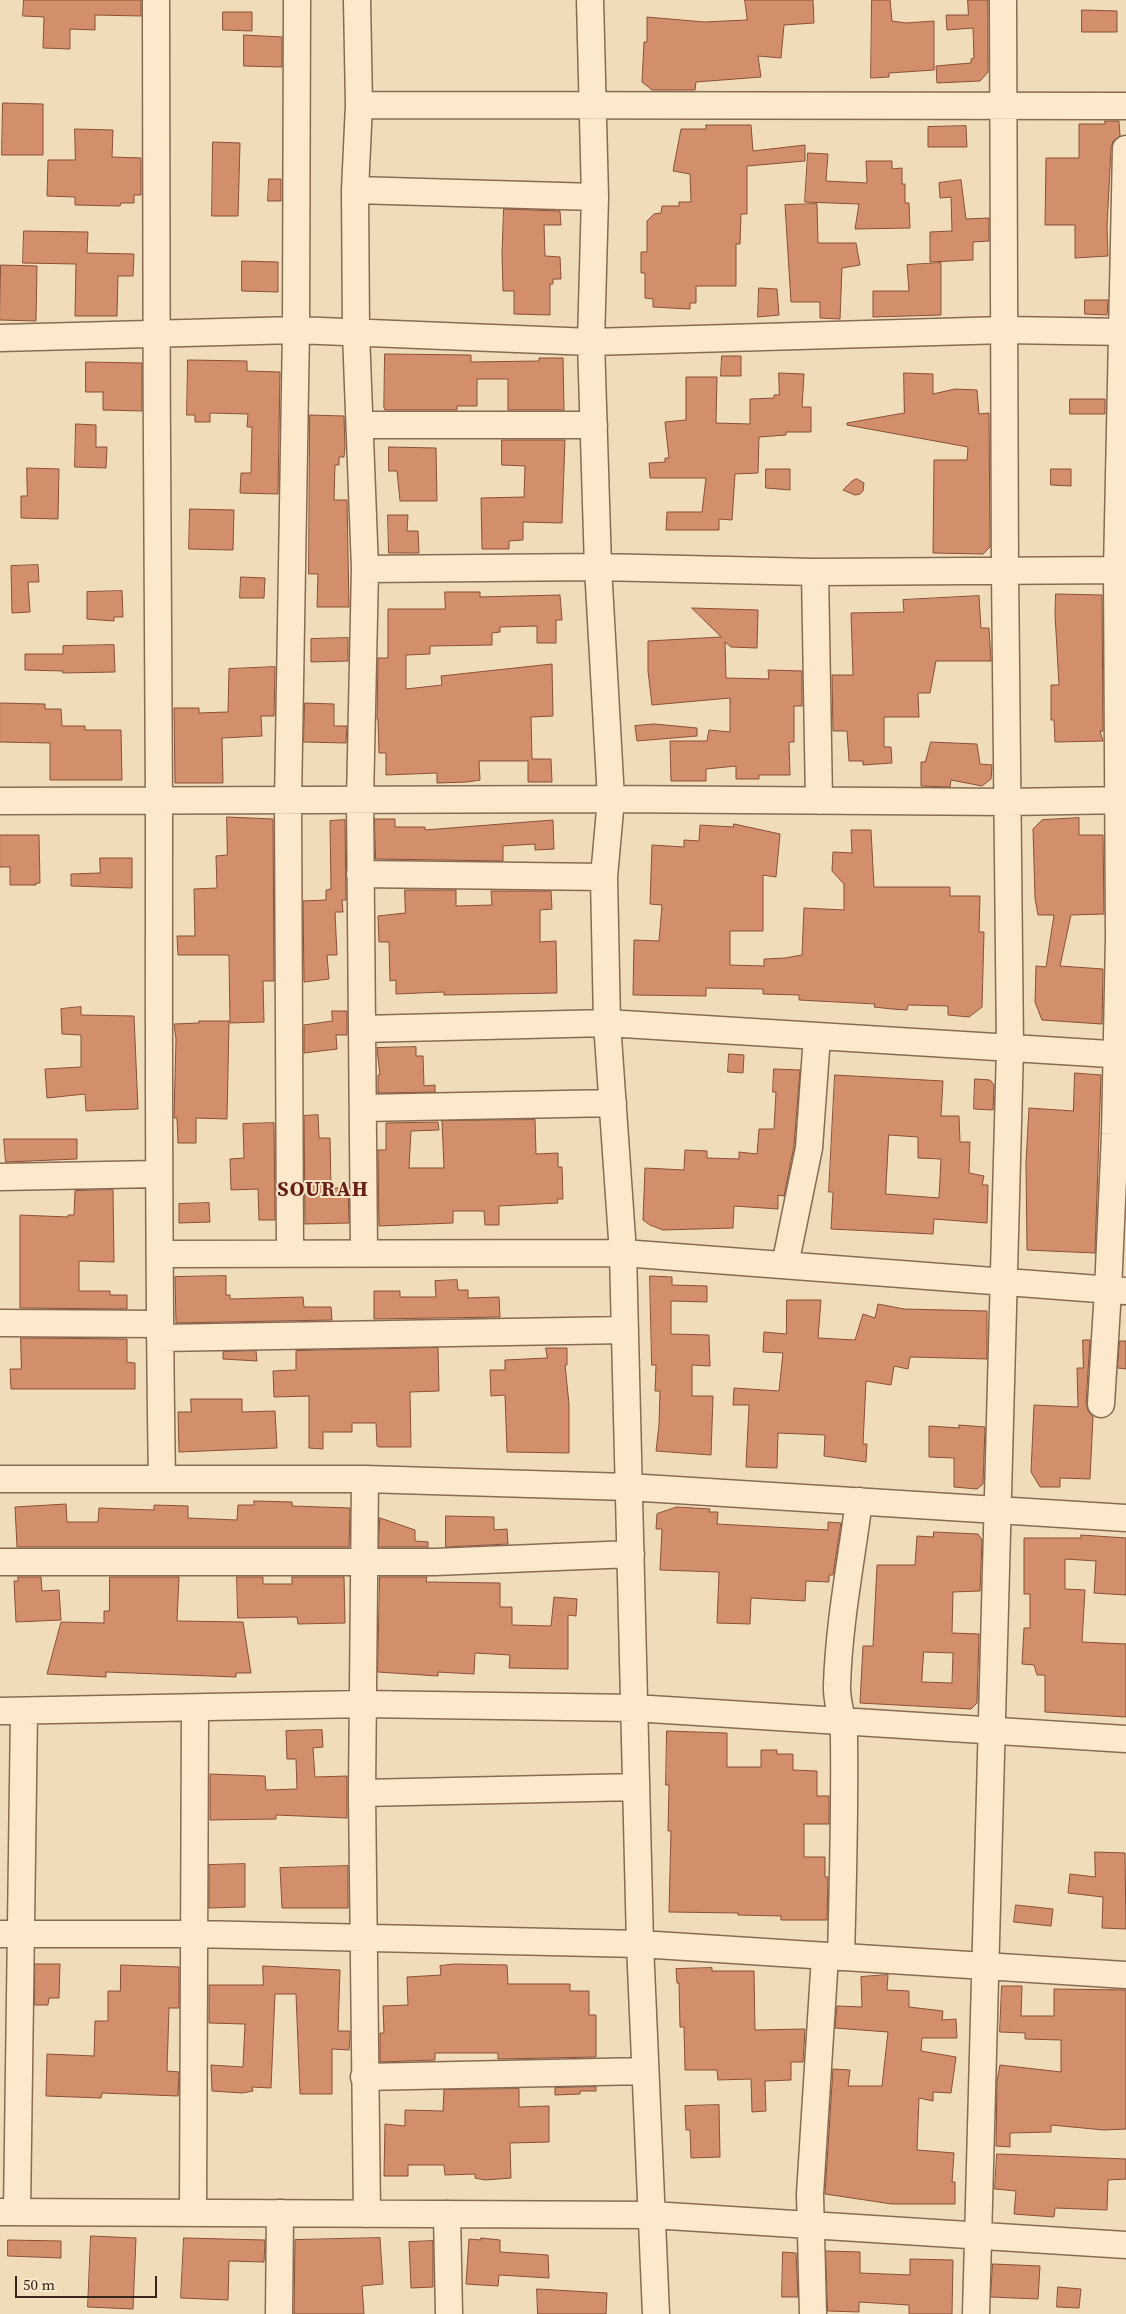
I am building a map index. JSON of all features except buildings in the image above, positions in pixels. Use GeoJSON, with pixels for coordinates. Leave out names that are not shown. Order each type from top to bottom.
{"type":"FeatureCollection","features":[{"type":"Feature","properties":{"kind":"street"},"geometry":{"type":"LineString","coordinates":[[156,0],[155,335],[159,802],[158,1174],[162,1479]]}},
{"type":"Feature","properties":{"kind":"street"},"geometry":{"type":"LineString","coordinates":[[290,1253],[288,802],[296,330],[297,0]]}},
{"type":"Feature","properties":{"kind":"street"},"geometry":{"type":"LineString","coordinates":[[357,0],[359,104],[356,190],[356,332],[365,569],[360,801],[364,1253]]}},
{"type":"Feature","properties":{"kind":"street"},"geometry":{"type":"LineString","coordinates":[[590,0],[594,197],[591,342],[598,567],[612,799],[604,877],[608,1022],[623,1253],[640,1944],[656,2314]]}},
{"type":"Feature","properties":{"kind":"street"},"geometry":{"type":"LineString","coordinates":[[976,2314],[1010,1048],[1005,571],[1003,0]]}},
{"type":"Feature","properties":{"kind":"street"},"geometry":{"type":"LineString","coordinates":[[359,104],[1126,106]]}},
{"type":"Feature","properties":{"kind":"street"},"geometry":{"type":"LineString","coordinates":[[1101,1404],[1117,1290],[1114,1192],[1121,1055],[1119,937],[1122,800],[1126,150]]}},
{"type":"Feature","properties":{"kind":"street"},"geometry":{"type":"LineString","coordinates":[[356,190],[594,197]]}},
{"type":"Feature","properties":{"kind":"street"},"geometry":{"type":"LineString","coordinates":[[0,338],[296,330],[591,342],[1005,330],[1125,332]]}},
{"type":"Feature","properties":{"kind":"street"},"geometry":{"type":"LineString","coordinates":[[360,425],[594,425]]}},
{"type":"Feature","properties":{"kind":"street"},"geometry":{"type":"LineString","coordinates":[[365,569],[598,567],[816,572],[1122,570]]}},
{"type":"Feature","properties":{"kind":"street"},"geometry":{"type":"LineString","coordinates":[[816,572],[819,801]]}},
{"type":"Feature","properties":{"kind":"street"},"geometry":{"type":"LineString","coordinates":[[0,801],[288,802],[612,799],[1008,802],[1122,800]]}},
{"type":"Feature","properties":{"kind":"street"},"geometry":{"type":"LineString","coordinates":[[360,874],[604,877]]}},
{"type":"Feature","properties":{"kind":"street"},"geometry":{"type":"LineString","coordinates":[[362,1029],[608,1022],[1121,1055]]}},
{"type":"Feature","properties":{"kind":"street"},"geometry":{"type":"LineString","coordinates":[[785,1265],[809,1148],[817,1036]]}},
{"type":"Feature","properties":{"kind":"street"},"geometry":{"type":"LineString","coordinates":[[363,1108],[613,1103]]}},
{"type":"Feature","properties":{"kind":"street"},"geometry":{"type":"LineString","coordinates":[[0,1177],[158,1174]]}},
{"type":"Feature","properties":{"kind":"street"},"geometry":{"type":"LineString","coordinates":[[160,1254],[623,1253],[1117,1290]]}},
{"type":"Feature","properties":{"kind":"street"},"geometry":{"type":"LineString","coordinates":[[0,1323],[160,1331],[625,1330]]}},
{"type":"Feature","properties":{"kind":"street"},"geometry":{"type":"LineString","coordinates":[[0,1479],[365,1479],[628,1486],[1126,1518]]}},
{"type":"Feature","properties":{"kind":"street"},"geometry":{"type":"LineString","coordinates":[[365,1479],[362,1792],[367,2214]]}},
{"type":"Feature","properties":{"kind":"street"},"geometry":{"type":"LineString","coordinates":[[813,2314],[810,2225],[813,2138],[845,1838],[844,1734],[837,1696],[840,1645],[859,1501]]}},
{"type":"Feature","properties":{"kind":"street"},"geometry":{"type":"LineString","coordinates":[[0,1562],[455,1562],[631,1554]]}},
{"type":"Feature","properties":{"kind":"street"},"geometry":{"type":"LineString","coordinates":[[1126,1739],[634,1708],[363,1704],[194,1709],[12,1711],[8,2212],[652,2215],[1126,2245]]}},
{"type":"Feature","properties":{"kind":"street"},"geometry":{"type":"LineString","coordinates":[[193,2213],[194,1709]]}},
{"type":"Feature","properties":{"kind":"street"},"geometry":{"type":"LineString","coordinates":[[362,1792],[636,1787]]}},
{"type":"Feature","properties":{"kind":"street"},"geometry":{"type":"LineString","coordinates":[[10,1934],[194,1934],[640,1944],[1126,1975]]}},
{"type":"Feature","properties":{"kind":"street"},"geometry":{"type":"LineString","coordinates":[[364,2077],[645,2071]]}},
{"type":"Feature","properties":{"kind":"street"},"geometry":{"type":"LineString","coordinates":[[280,2213],[280,2314]]}},
{"type":"Feature","properties":{"kind":"street"},"geometry":{"type":"LineString","coordinates":[[447,2214],[449,2314]]}},
{"type":"Feature","properties":{"kind":"district","name":"SOURAH"},"geometry":{"type":"Point","coordinates":[323,1191]}}]}
